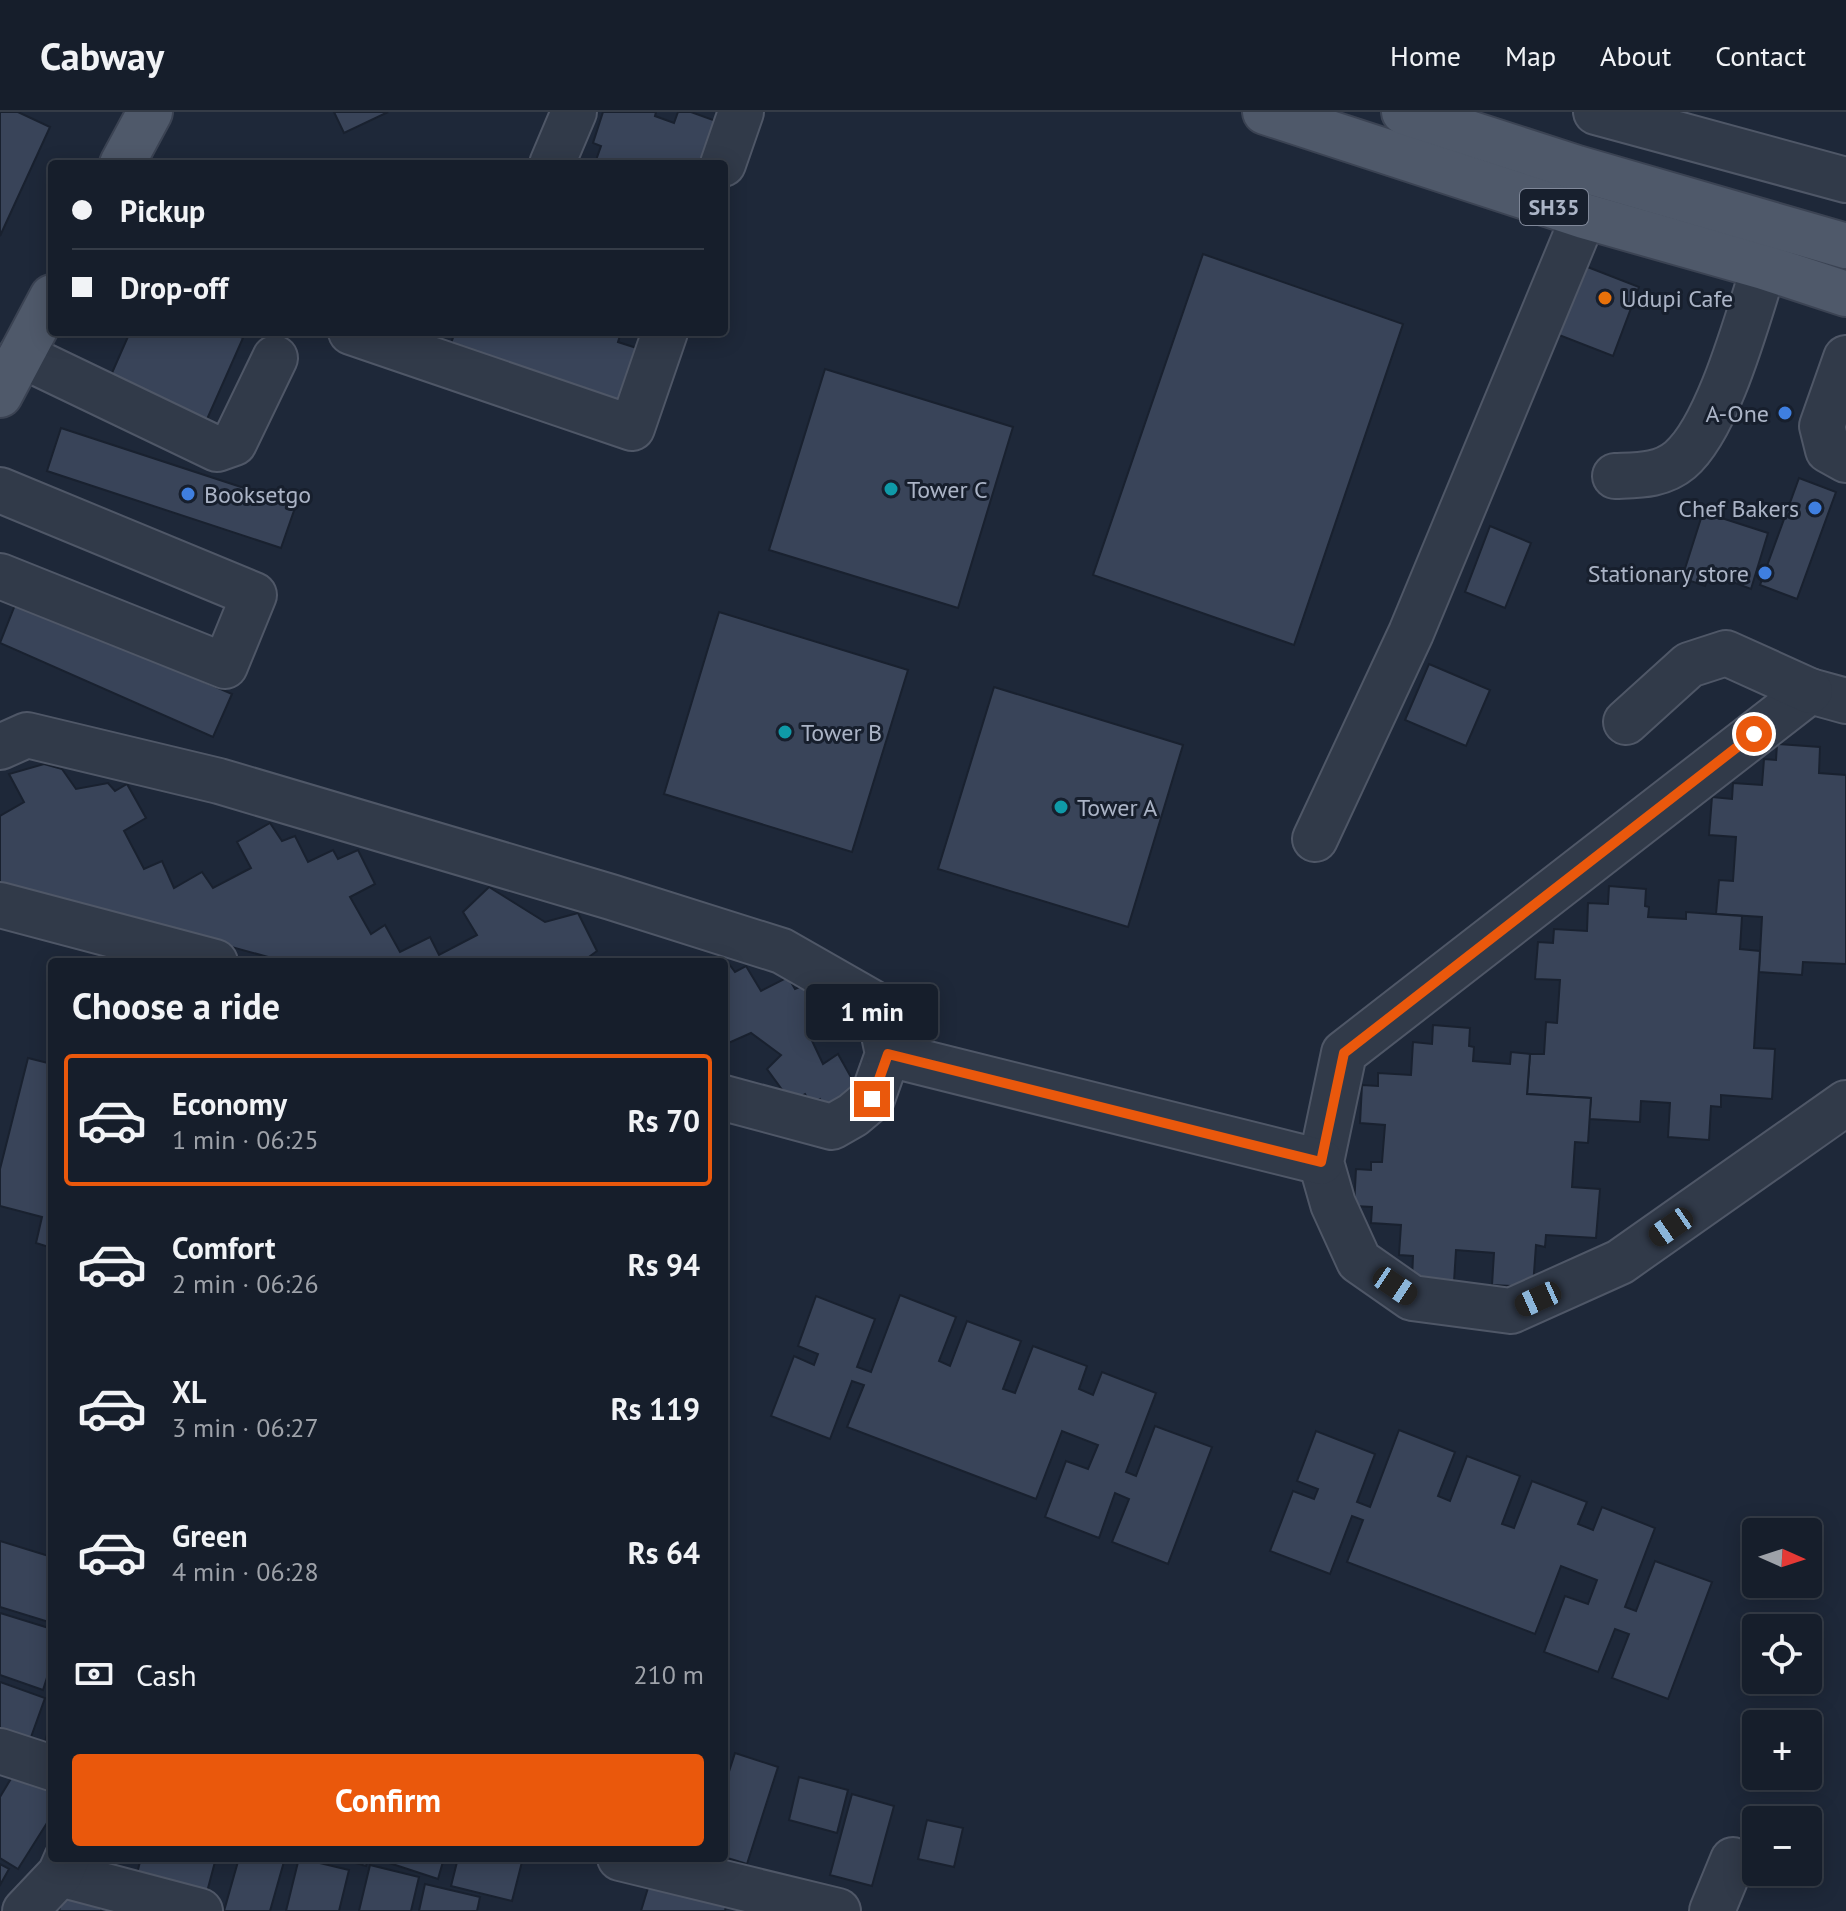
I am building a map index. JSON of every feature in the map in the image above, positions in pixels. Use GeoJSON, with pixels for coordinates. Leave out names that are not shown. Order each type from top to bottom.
{"type":"FeatureCollection","features":[{"type":"Feature","properties":{"kind":"main road","name":"SH35"},"geometry":{"type":"LineString","coordinates":[[1265,112],[1584,216],[1764,267],[1846,294]]}},
{"type":"Feature","properties":{"kind":"main road","name":"SH35"},"geometry":{"type":"LineString","coordinates":[[1404,112],[1577,168],[1846,246]]}},
{"type":"Feature","properties":{"kind":"main road"},"geometry":{"type":"LineString","coordinates":[[124,160],[146,113]]}},
{"type":"Feature","properties":{"kind":"main road"},"geometry":{"type":"LineString","coordinates":[[0,395],[48,304]]}},
{"type":"Feature","properties":{"kind":"street"},"geometry":{"type":"LineString","coordinates":[[554,160],[574,112]]}},
{"type":"Feature","properties":{"kind":"street"},"geometry":{"type":"LineString","coordinates":[[724,160],[741,112]]}},
{"type":"Feature","properties":{"kind":"street"},"geometry":{"type":"LineString","coordinates":[[1596,112],[1846,180]]}},
{"type":"Feature","properties":{"kind":"street"},"geometry":{"type":"LineString","coordinates":[[1315,839],[1411,633],[1584,216]]}},
{"type":"Feature","properties":{"kind":"street"},"geometry":{"type":"LineString","coordinates":[[1615,476],[1653,474],[1679,461],[1696,441],[1725,385],[1764,267]]}},
{"type":"Feature","properties":{"kind":"street"},"geometry":{"type":"LineString","coordinates":[[363,336],[632,428],[664,336]]}},
{"type":"Feature","properties":{"kind":"street"},"geometry":{"type":"LineString","coordinates":[[21,355],[217,449],[234,443],[275,358]]}},
{"type":"Feature","properties":{"kind":"street"},"geometry":{"type":"LineString","coordinates":[[1846,358],[1822,426],[1828,450],[1846,460]]}},
{"type":"Feature","properties":{"kind":"street"},"geometry":{"type":"LineString","coordinates":[[0,490],[254,595],[225,666],[0,576]]}},
{"type":"Feature","properties":{"kind":"street"},"geometry":{"type":"LineString","coordinates":[[1626,722],[1689,665],[1726,653],[1828,696]]}},
{"type":"Feature","properties":{"kind":"street"},"geometry":{"type":"LineString","coordinates":[[1828,696],[1754,734],[1344,1053],[1321,1162],[1333,1204],[1359,1261],[1412,1298],[1511,1311],[1620,1262],[1846,1103]]}},
{"type":"Feature","properties":{"kind":"street"},"geometry":{"type":"LineString","coordinates":[[1635,792],[1732,727],[1754,734]]}},
{"type":"Feature","properties":{"kind":"street"},"geometry":{"type":"LineString","coordinates":[[0,747],[27,735],[219,781],[782,951],[873,1003],[880,1016],[888,1054],[872,1099],[853,1115],[832,1127],[728,1099]]}},
{"type":"Feature","properties":{"kind":"street"},"geometry":{"type":"LineString","coordinates":[[0,905],[200,958]]}},
{"type":"Feature","properties":{"kind":"street"},"geometry":{"type":"LineString","coordinates":[[888,1054],[1321,1162]]}},
{"type":"Feature","properties":{"kind":"street"},"geometry":{"type":"LineString","coordinates":[[0,1751],[48,1767]]}},
{"type":"Feature","properties":{"kind":"street"},"geometry":{"type":"LineString","coordinates":[[1712,1911],[1733,1860]]}},
{"type":"Feature","properties":{"kind":"street"},"geometry":{"type":"LineString","coordinates":[[636,1862],[838,1911]]}},
{"type":"Feature","properties":{"kind":"street"},"geometry":{"type":"LineString","coordinates":[[25,1911],[63,1866],[200,1911]]}},
{"type":"Feature","properties":{"kind":"building"},"geometry":{"type":"Polygon","coordinates":[[[0,112],[18,112],[50,127],[0,236],[0,112]]]}},
{"type":"Feature","properties":{"kind":"building"},"geometry":{"type":"Polygon","coordinates":[[[334,112],[388,112],[344,133],[334,112]]]}},
{"type":"Feature","properties":{"kind":"building"},"geometry":{"type":"Polygon","coordinates":[[[603,112],[656,112],[655,116],[674,123],[678,112],[691,112],[716,121],[703,160],[596,160],[601,146],[593,143],[603,112]]]}},
{"type":"Feature","properties":{"kind":"building"},"geometry":{"type":"Polygon","coordinates":[[[1203,254],[1403,324],[1294,645],[1093,575],[1203,254]]]}},
{"type":"Feature","properties":{"kind":"building"},"geometry":{"type":"Polygon","coordinates":[[[1585,266],[1639,287],[1613,356],[1559,335],[1585,266]]]}},
{"type":"Feature","properties":{"kind":"building"},"geometry":{"type":"Polygon","coordinates":[[[128,336],[243,338],[204,426],[108,382],[128,336]]]}},
{"type":"Feature","properties":{"kind":"building"},"geometry":{"type":"Polygon","coordinates":[[[454,336],[620,336],[618,342],[646,351],[626,412],[448,352],[454,336]]]}},
{"type":"Feature","properties":{"kind":"building","name":"Tower C"},"geometry":{"type":"Polygon","coordinates":[[[825,369],[1013,427],[958,608],[769,550],[825,369]]]}},
{"type":"Feature","properties":{"kind":"building"},"geometry":{"type":"Polygon","coordinates":[[[61,428],[296,505],[281,548],[47,471],[61,428]]]}},
{"type":"Feature","properties":{"kind":"building"},"geometry":{"type":"Polygon","coordinates":[[[1799,478],[1836,492],[1797,599],[1760,585],[1799,478]]]}},
{"type":"Feature","properties":{"kind":"building"},"geometry":{"type":"Polygon","coordinates":[[[1703,512],[1768,533],[1751,589],[1709,573],[1705,586],[1682,578],[1703,512]]]}},
{"type":"Feature","properties":{"kind":"building"},"geometry":{"type":"Polygon","coordinates":[[[1490,526],[1531,543],[1505,608],[1465,592],[1490,526]]]}},
{"type":"Feature","properties":{"kind":"building"},"geometry":{"type":"Polygon","coordinates":[[[17,600],[232,694],[213,737],[0,643],[17,600]]]}},
{"type":"Feature","properties":{"kind":"building","name":"Tower B"},"geometry":{"type":"Polygon","coordinates":[[[719,612],[908,670],[852,852],[664,794],[719,612]]]}},
{"type":"Feature","properties":{"kind":"building"},"geometry":{"type":"Polygon","coordinates":[[[1429,664],[1490,690],[1466,746],[1405,720],[1429,664]]]}},
{"type":"Feature","properties":{"kind":"building","name":"Tower A"},"geometry":{"type":"Polygon","coordinates":[[[994,687],[1183,745],[1128,927],[938,869],[994,687]]]}},
{"type":"Feature","properties":{"kind":"building"},"geometry":{"type":"Polygon","coordinates":[[[1777,744],[1820,747],[1819,773],[1846,775],[1846,964],[1803,962],[1802,975],[1759,972],[1762,917],[1716,914],[1719,880],[1733,881],[1736,837],[1709,835],[1712,797],[1732,799],[1733,783],[1762,785],[1764,759],[1776,760],[1777,744]]]}},
{"type":"Feature","properties":{"kind":"building"},"geometry":{"type":"Polygon","coordinates":[[[44,764],[62,769],[76,789],[108,783],[115,791],[127,784],[146,818],[124,831],[144,869],[162,861],[174,888],[202,872],[213,888],[251,868],[237,842],[270,823],[282,841],[295,836],[308,862],[333,850],[338,859],[358,850],[375,884],[350,897],[371,934],[385,925],[400,952],[430,937],[439,955],[477,935],[463,912],[489,887],[545,922],[578,913],[597,951],[587,958],[272,958],[0,883],[0,816],[24,802],[9,774],[44,764]]]}},
{"type":"Feature","properties":{"kind":"building"},"geometry":{"type":"Polygon","coordinates":[[[1609,886],[1646,889],[1648,917],[1686,919],[1686,912],[1742,916],[1740,949],[1760,951],[1754,1048],[1775,1049],[1772,1099],[1721,1095],[1721,1107],[1711,1106],[1709,1140],[1668,1137],[1670,1103],[1641,1101],[1640,1122],[1589,1119],[1591,1098],[1527,1094],[1530,1054],[1544,1054],[1546,1022],[1557,1023],[1560,980],[1535,979],[1538,942],[1553,943],[1554,929],[1587,931],[1588,903],[1608,904],[1609,886]]]}},
{"type":"Feature","properties":{"kind":"building"},"geometry":{"type":"Polygon","coordinates":[[[728,963],[735,972],[746,966],[761,991],[788,977],[795,989],[809,983],[826,1014],[806,1028],[823,1064],[838,1054],[861,1095],[828,1113],[820,1099],[811,1104],[805,1094],[791,1102],[767,1069],[781,1055],[751,1033],[728,1043],[728,963]]]}},
{"type":"Feature","properties":{"kind":"building"},"geometry":{"type":"Polygon","coordinates":[[[1433,1025],[1470,1028],[1469,1046],[1474,1047],[1473,1061],[1510,1064],[1511,1052],[1530,1054],[1527,1094],[1591,1098],[1588,1143],[1575,1142],[1572,1187],[1600,1189],[1596,1238],[1546,1235],[1545,1247],[1536,1245],[1533,1287],[1492,1285],[1494,1253],[1456,1250],[1454,1282],[1412,1279],[1413,1256],[1399,1255],[1401,1225],[1371,1223],[1372,1207],[1354,1206],[1356,1169],[1371,1170],[1371,1162],[1382,1162],[1385,1125],[1360,1123],[1362,1085],[1378,1086],[1378,1073],[1411,1075],[1413,1042],[1432,1044],[1433,1025]]]}},
{"type":"Feature","properties":{"kind":"building"},"geometry":{"type":"Polygon","coordinates":[[[28,1058],[48,1063],[48,1247],[36,1243],[42,1217],[0,1206],[0,1169],[28,1058]]]}},
{"type":"Feature","properties":{"kind":"building"},"geometry":{"type":"Polygon","coordinates":[[[900,1295],[956,1317],[939,1361],[950,1366],[967,1321],[1021,1341],[1003,1389],[1015,1393],[1033,1346],[1087,1366],[1079,1389],[1093,1395],[1102,1372],[1156,1393],[1126,1472],[1136,1476],[1155,1426],[1212,1447],[1168,1564],[1112,1542],[1129,1499],[1115,1493],[1099,1538],[1045,1517],[1066,1461],[1088,1469],[1098,1445],[1062,1431],[1036,1499],[847,1427],[864,1385],[852,1381],[830,1439],[771,1416],[794,1356],[814,1365],[818,1354],[798,1346],[816,1296],[875,1319],[857,1367],[871,1372],[900,1295]]]}},
{"type":"Feature","properties":{"kind":"building"},"geometry":{"type":"Polygon","coordinates":[[[1399,1430],[1455,1452],[1438,1496],[1450,1501],[1467,1456],[1520,1476],[1502,1524],[1514,1528],[1532,1481],[1587,1502],[1578,1524],[1593,1530],[1602,1507],[1655,1528],[1625,1607],[1636,1611],[1655,1561],[1712,1582],[1668,1699],[1612,1678],[1629,1634],[1615,1629],[1598,1672],[1544,1652],[1565,1596],[1588,1604],[1597,1580],[1561,1566],[1535,1634],[1347,1562],[1363,1520],[1352,1516],[1330,1574],[1270,1551],[1293,1491],[1314,1499],[1318,1489],[1297,1481],[1316,1431],[1375,1454],[1357,1502],[1370,1507],[1399,1430]]]}},
{"type":"Feature","properties":{"kind":"building"},"geometry":{"type":"Polygon","coordinates":[[[0,1541],[48,1556],[48,1622],[0,1607],[0,1541]]]}},
{"type":"Feature","properties":{"kind":"building"},"geometry":{"type":"Polygon","coordinates":[[[0,1613],[48,1628],[48,1674],[43,1690],[0,1675],[0,1613]]]}},
{"type":"Feature","properties":{"kind":"building"},"geometry":{"type":"Polygon","coordinates":[[[0,1682],[45,1698],[26,1751],[0,1742],[0,1682]]]}},
{"type":"Feature","properties":{"kind":"building"},"geometry":{"type":"Polygon","coordinates":[[[48,1731],[48,1758],[41,1756],[48,1731]]]}},
{"type":"Feature","properties":{"kind":"building"},"geometry":{"type":"Polygon","coordinates":[[[735,1753],[778,1767],[747,1864],[728,1858],[728,1775],[735,1753]]]}},
{"type":"Feature","properties":{"kind":"building"},"geometry":{"type":"Polygon","coordinates":[[[18,1767],[48,1786],[48,1821],[18,1869],[0,1858],[0,1797],[18,1767]]]}},
{"type":"Feature","properties":{"kind":"building"},"geometry":{"type":"Polygon","coordinates":[[[799,1777],[848,1790],[837,1833],[789,1820],[799,1777]]]}},
{"type":"Feature","properties":{"kind":"building"},"geometry":{"type":"Polygon","coordinates":[[[852,1794],[894,1806],[872,1886],[830,1875],[852,1794]]]}},
{"type":"Feature","properties":{"kind":"building"},"geometry":{"type":"Polygon","coordinates":[[[927,1820],[963,1828],[954,1867],[918,1859],[927,1820]]]}},
{"type":"Feature","properties":{"kind":"building"},"geometry":{"type":"Polygon","coordinates":[[[140,1862],[215,1862],[203,1907],[133,1889],[140,1862]]]}},
{"type":"Feature","properties":{"kind":"building"},"geometry":{"type":"Polygon","coordinates":[[[238,1862],[284,1862],[270,1911],[224,1911],[238,1862]]]}},
{"type":"Feature","properties":{"kind":"building"},"geometry":{"type":"Polygon","coordinates":[[[298,1862],[316,1862],[349,1870],[339,1911],[286,1911],[298,1862]]]}},
{"type":"Feature","properties":{"kind":"building"},"geometry":{"type":"Polygon","coordinates":[[[386,1862],[443,1862],[438,1879],[386,1862]]]}},
{"type":"Feature","properties":{"kind":"building"},"geometry":{"type":"Polygon","coordinates":[[[457,1862],[522,1862],[512,1901],[451,1886],[457,1862]]]}},
{"type":"Feature","properties":{"kind":"building"},"geometry":{"type":"Polygon","coordinates":[[[0,1864],[9,1869],[0,1885],[0,1864]]]}},
{"type":"Feature","properties":{"kind":"building"},"geometry":{"type":"Polygon","coordinates":[[[370,1865],[419,1877],[411,1911],[359,1911],[370,1865]]]}},
{"type":"Feature","properties":{"kind":"building"},"geometry":{"type":"Polygon","coordinates":[[[651,1878],[727,1902],[725,1911],[641,1911],[651,1878]]]}},
{"type":"Feature","properties":{"kind":"building"},"geometry":{"type":"Polygon","coordinates":[[[425,1884],[480,1897],[477,1911],[419,1911],[425,1884]]]}},
{"type":"Feature","properties":{"kind":"building"},"geometry":{"type":"Polygon","coordinates":[[[65,1889],[104,1901],[101,1911],[59,1911],[65,1889]]]}},
{"type":"Feature","properties":{"kind":"place","name":"Udupi Cafe"},"geometry":{"type":"Point","coordinates":[1605,298]}},
{"type":"Feature","properties":{"kind":"place","name":"A-One"},"geometry":{"type":"Point","coordinates":[1785,413]}},
{"type":"Feature","properties":{"kind":"place","name":"Tower C"},"geometry":{"type":"Point","coordinates":[891,489]}},
{"type":"Feature","properties":{"kind":"place","name":"Booksetgo"},"geometry":{"type":"Point","coordinates":[188,494]}},
{"type":"Feature","properties":{"kind":"place","name":"Chef Bakers"},"geometry":{"type":"Point","coordinates":[1815,508]}},
{"type":"Feature","properties":{"kind":"place","name":"Stationary store"},"geometry":{"type":"Point","coordinates":[1765,573]}},
{"type":"Feature","properties":{"kind":"place","name":"Tower B"},"geometry":{"type":"Point","coordinates":[785,732]}},
{"type":"Feature","properties":{"kind":"place","name":"Tower A"},"geometry":{"type":"Point","coordinates":[1061,807]}},
{"type":"Feature","properties":{"kind":"route"},"geometry":{"type":"LineString","coordinates":[[872,1099],[888,1054],[1321,1162],[1344,1053],[1754,734]]}}]}
